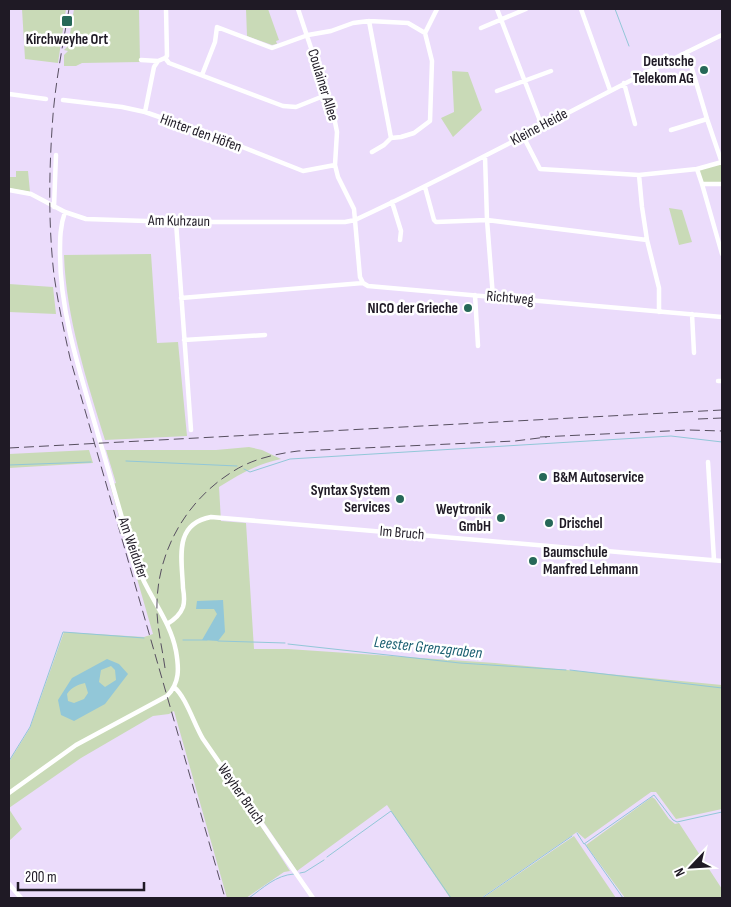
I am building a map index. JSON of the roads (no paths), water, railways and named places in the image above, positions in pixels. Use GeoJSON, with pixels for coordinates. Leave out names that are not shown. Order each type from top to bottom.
{"type":"FeatureCollection","features":[{"type":"Feature","properties":{"kind":"street"},"geometry":{"type":"LineString","coordinates":[[141,60],[158,61],[167,56],[166,9]]}},
{"type":"Feature","properties":{"kind":"street","name":"Coulainer Allee"},"geometry":{"type":"LineString","coordinates":[[298,9],[336,125],[335,165],[338,177],[354,210],[355,220]]}},
{"type":"Feature","properties":{"kind":"street"},"geometry":{"type":"LineString","coordinates":[[372,152],[391,138],[414,132],[430,121],[432,61],[425,33],[437,9]]}},
{"type":"Feature","properties":{"kind":"street"},"geometry":{"type":"LineString","coordinates":[[497,9],[542,126]]}},
{"type":"Feature","properties":{"kind":"street"},"geometry":{"type":"LineString","coordinates":[[481,28],[526,9]]}},
{"type":"Feature","properties":{"kind":"street"},"geometry":{"type":"LineString","coordinates":[[581,9],[610,90]]}},
{"type":"Feature","properties":{"kind":"street"},"geometry":{"type":"LineString","coordinates":[[369,22],[391,138]]}},
{"type":"Feature","properties":{"kind":"street"},"geometry":{"type":"LineString","coordinates":[[202,75],[215,42],[217,27],[272,48],[308,35],[331,31],[353,23],[408,22],[425,33]]}},
{"type":"Feature","properties":{"kind":"street","name":"Kleine Heide"},"geometry":{"type":"LineString","coordinates":[[355,220],[424,187],[722,34]]}},
{"type":"Feature","properties":{"kind":"street"},"geometry":{"type":"LineString","coordinates":[[523,136],[540,169],[639,175],[697,169],[722,163],[687,52]]}},
{"type":"Feature","properties":{"kind":"street"},"geometry":{"type":"LineString","coordinates":[[165,58],[169,63],[283,106],[296,107],[326,95]]}},
{"type":"Feature","properties":{"kind":"street"},"geometry":{"type":"LineString","coordinates":[[145,112],[154,67],[158,61]]}},
{"type":"Feature","properties":{"kind":"street"},"geometry":{"type":"LineString","coordinates":[[497,91],[551,71]]}},
{"type":"Feature","properties":{"kind":"street"},"geometry":{"type":"LineString","coordinates":[[624,84],[636,124]]}},
{"type":"Feature","properties":{"kind":"street"},"geometry":{"type":"LineString","coordinates":[[9,94],[46,99]]}},
{"type":"Feature","properties":{"kind":"street","name":"Hinter den Höfen"},"geometry":{"type":"LineString","coordinates":[[64,100],[122,107],[145,112],[217,137],[303,172],[335,165]]}},
{"type":"Feature","properties":{"kind":"street"},"geometry":{"type":"LineString","coordinates":[[671,130],[707,119]]}},
{"type":"Feature","properties":{"kind":"street"},"geometry":{"type":"LineString","coordinates":[[54,207],[56,156]]}},
{"type":"Feature","properties":{"kind":"street"},"geometry":{"type":"LineString","coordinates":[[485,156],[487,220],[493,297]]}},
{"type":"Feature","properties":{"kind":"street"},"geometry":{"type":"LineString","coordinates":[[697,169],[722,254]]}},
{"type":"Feature","properties":{"kind":"street"},"geometry":{"type":"LineString","coordinates":[[639,175],[647,240],[659,288],[658,312]]}},
{"type":"Feature","properties":{"kind":"street"},"geometry":{"type":"LineString","coordinates":[[702,184],[722,184]]}},
{"type":"Feature","properties":{"kind":"street"},"geometry":{"type":"LineString","coordinates":[[424,187],[436,222],[487,220],[647,240]]}},
{"type":"Feature","properties":{"kind":"street","name":"Am Kuhzaun"},"geometry":{"type":"LineString","coordinates":[[9,190],[31,194],[54,207],[86,219],[176,222],[345,222],[355,220]]}},
{"type":"Feature","properties":{"kind":"street"},"geometry":{"type":"LineString","coordinates":[[392,202],[401,231],[400,240]]}},
{"type":"Feature","properties":{"kind":"street","name":"Am Weidufer"},"geometry":{"type":"LineString","coordinates":[[65,212],[61,223],[60,266],[77,361],[139,570],[167,624],[175,649],[178,676],[174,688]]}},
{"type":"Feature","properties":{"kind":"street"},"geometry":{"type":"LineString","coordinates":[[355,220],[360,277],[364,283]]}},
{"type":"Feature","properties":{"kind":"street"},"geometry":{"type":"LineString","coordinates":[[176,222],[191,430]]}},
{"type":"Feature","properties":{"kind":"street","name":"Richtweg"},"geometry":{"type":"LineString","coordinates":[[180,298],[364,283],[368,286],[722,317]]}},
{"type":"Feature","properties":{"kind":"street"},"geometry":{"type":"LineString","coordinates":[[475,295],[478,346]]}},
{"type":"Feature","properties":{"kind":"street"},"geometry":{"type":"LineString","coordinates":[[692,314],[694,354]]}},
{"type":"Feature","properties":{"kind":"street"},"geometry":{"type":"LineString","coordinates":[[184,340],[265,335]]}},
{"type":"Feature","properties":{"kind":"street"},"geometry":{"type":"LineString","coordinates":[[708,462],[714,560]]}},
{"type":"Feature","properties":{"kind":"street","name":"Im Bruch"},"geometry":{"type":"LineString","coordinates":[[167,624],[178,616],[183,606],[181,549],[186,531],[203,519],[211,517],[722,561]]}},
{"type":"Feature","properties":{"kind":"street"},"geometry":{"type":"LineString","coordinates":[[9,793],[76,745],[156,703],[167,696],[174,688]]}},
{"type":"Feature","properties":{"kind":"street","name":"Weyher Bruch"},"geometry":{"type":"LineString","coordinates":[[174,688],[182,695],[203,739],[313,898]]}},
{"type":"Feature","properties":{"kind":"street"},"geometry":{"type":"LineString","coordinates":[[9,884],[20,898]]}},
{"type":"Feature","properties":{"kind":"water"},"geometry":{"type":"Polygon","coordinates":[[[223,600],[225,632],[218,641],[202,640],[217,614],[214,609],[196,609],[197,601],[223,600]]]}},
{"type":"Feature","properties":{"kind":"water"},"geometry":{"type":"Polygon","coordinates":[[[107,659],[119,664],[128,674],[105,704],[74,721],[61,715],[58,700],[72,678],[107,659]],[[111,666],[101,670],[99,682],[105,687],[116,680],[115,670],[111,666]],[[85,683],[75,687],[67,694],[68,701],[74,703],[84,699],[88,693],[85,683]]]}},
{"type":"Feature","properties":{"kind":"waterway"},"geometry":{"type":"LineString","coordinates":[[615,9],[629,46]]}},
{"type":"Feature","properties":{"kind":"waterway"},"geometry":{"type":"LineString","coordinates":[[244,469],[250,472],[290,459],[671,436],[722,442]]}},
{"type":"Feature","properties":{"kind":"waterway"},"geometry":{"type":"LineString","coordinates":[[126,461],[237,466]]}},
{"type":"Feature","properties":{"kind":"waterway"},"geometry":{"type":"LineString","coordinates":[[9,465],[91,462]]}},
{"type":"Feature","properties":{"kind":"waterway","name":"Leester Grenzgraben"},"geometry":{"type":"LineString","coordinates":[[9,761],[30,727],[63,632],[144,638]]}},
{"type":"Feature","properties":{"kind":"waterway","name":"Leester Grenzgraben"},"geometry":{"type":"LineString","coordinates":[[183,640],[207,640]]}},
{"type":"Feature","properties":{"kind":"waterway","name":"Leester Grenzgraben"},"geometry":{"type":"LineString","coordinates":[[218,641],[285,643]]}},
{"type":"Feature","properties":{"kind":"waterway","name":"Leester Grenzgraben"},"geometry":{"type":"LineString","coordinates":[[288,644],[460,663],[566,670]]}},
{"type":"Feature","properties":{"kind":"waterway","name":"Leester Grenzgraben"},"geometry":{"type":"LineString","coordinates":[[570,670],[722,688]]}},
{"type":"Feature","properties":{"kind":"waterway"},"geometry":{"type":"LineString","coordinates":[[577,833],[584,844],[654,795],[673,820],[677,822],[722,812]]}},
{"type":"Feature","properties":{"kind":"waterway"},"geometry":{"type":"LineString","coordinates":[[327,857],[391,811],[451,898]]}},
{"type":"Feature","properties":{"kind":"waterway"},"geometry":{"type":"LineString","coordinates":[[482,898],[572,836]]}},
{"type":"Feature","properties":{"kind":"waterway"},"geometry":{"type":"LineString","coordinates":[[585,844],[623,898]]}},
{"type":"Feature","properties":{"kind":"waterway"},"geometry":{"type":"LineString","coordinates":[[300,873],[305,872],[324,860]]}},
{"type":"Feature","properties":{"kind":"waterway"},"geometry":{"type":"LineString","coordinates":[[249,898],[276,879],[294,874]]}},
{"type":"Feature","properties":{"kind":"railway"},"geometry":{"type":"LineString","coordinates":[[69,9],[56,88],[51,155],[51,235],[57,296],[70,358],[225,898]]}},
{"type":"Feature","properties":{"kind":"railway"},"geometry":{"type":"LineString","coordinates":[[9,448],[722,410]]}},
{"type":"Feature","properties":{"kind":"railway"},"geometry":{"type":"LineString","coordinates":[[698,419],[722,418]]}},
{"type":"Feature","properties":{"kind":"railway"},"geometry":{"type":"LineString","coordinates":[[540,437],[689,430],[722,431]]}},
{"type":"Feature","properties":{"kind":"railway"},"geometry":{"type":"LineString","coordinates":[[165,668],[158,627],[157,603],[159,583],[169,546],[178,528],[201,497],[232,472],[264,458],[298,451],[515,441],[547,437]]}},
{"type":"Feature","properties":{"kind":"place","name":"Kirchweyhe Ort"},"geometry":{"type":"Point","coordinates":[67,21]}},
{"type":"Feature","properties":{"kind":"place","name":"Deutsche Telekom AG"},"geometry":{"type":"Point","coordinates":[704,70]}},
{"type":"Feature","properties":{"kind":"place","name":"NICO der Grieche"},"geometry":{"type":"Point","coordinates":[468,308]}},
{"type":"Feature","properties":{"kind":"place","name":"B&M Autoservice"},"geometry":{"type":"Point","coordinates":[543,477]}},
{"type":"Feature","properties":{"kind":"place","name":"Syntax System Services"},"geometry":{"type":"Point","coordinates":[400,499]}},
{"type":"Feature","properties":{"kind":"place","name":"Weytronik GmbH"},"geometry":{"type":"Point","coordinates":[501,518]}},
{"type":"Feature","properties":{"kind":"place","name":"Drischel"},"geometry":{"type":"Point","coordinates":[549,523]}},
{"type":"Feature","properties":{"kind":"place","name":"Baumschule Manfred Lehmann"},"geometry":{"type":"Point","coordinates":[533,561]}}]}
